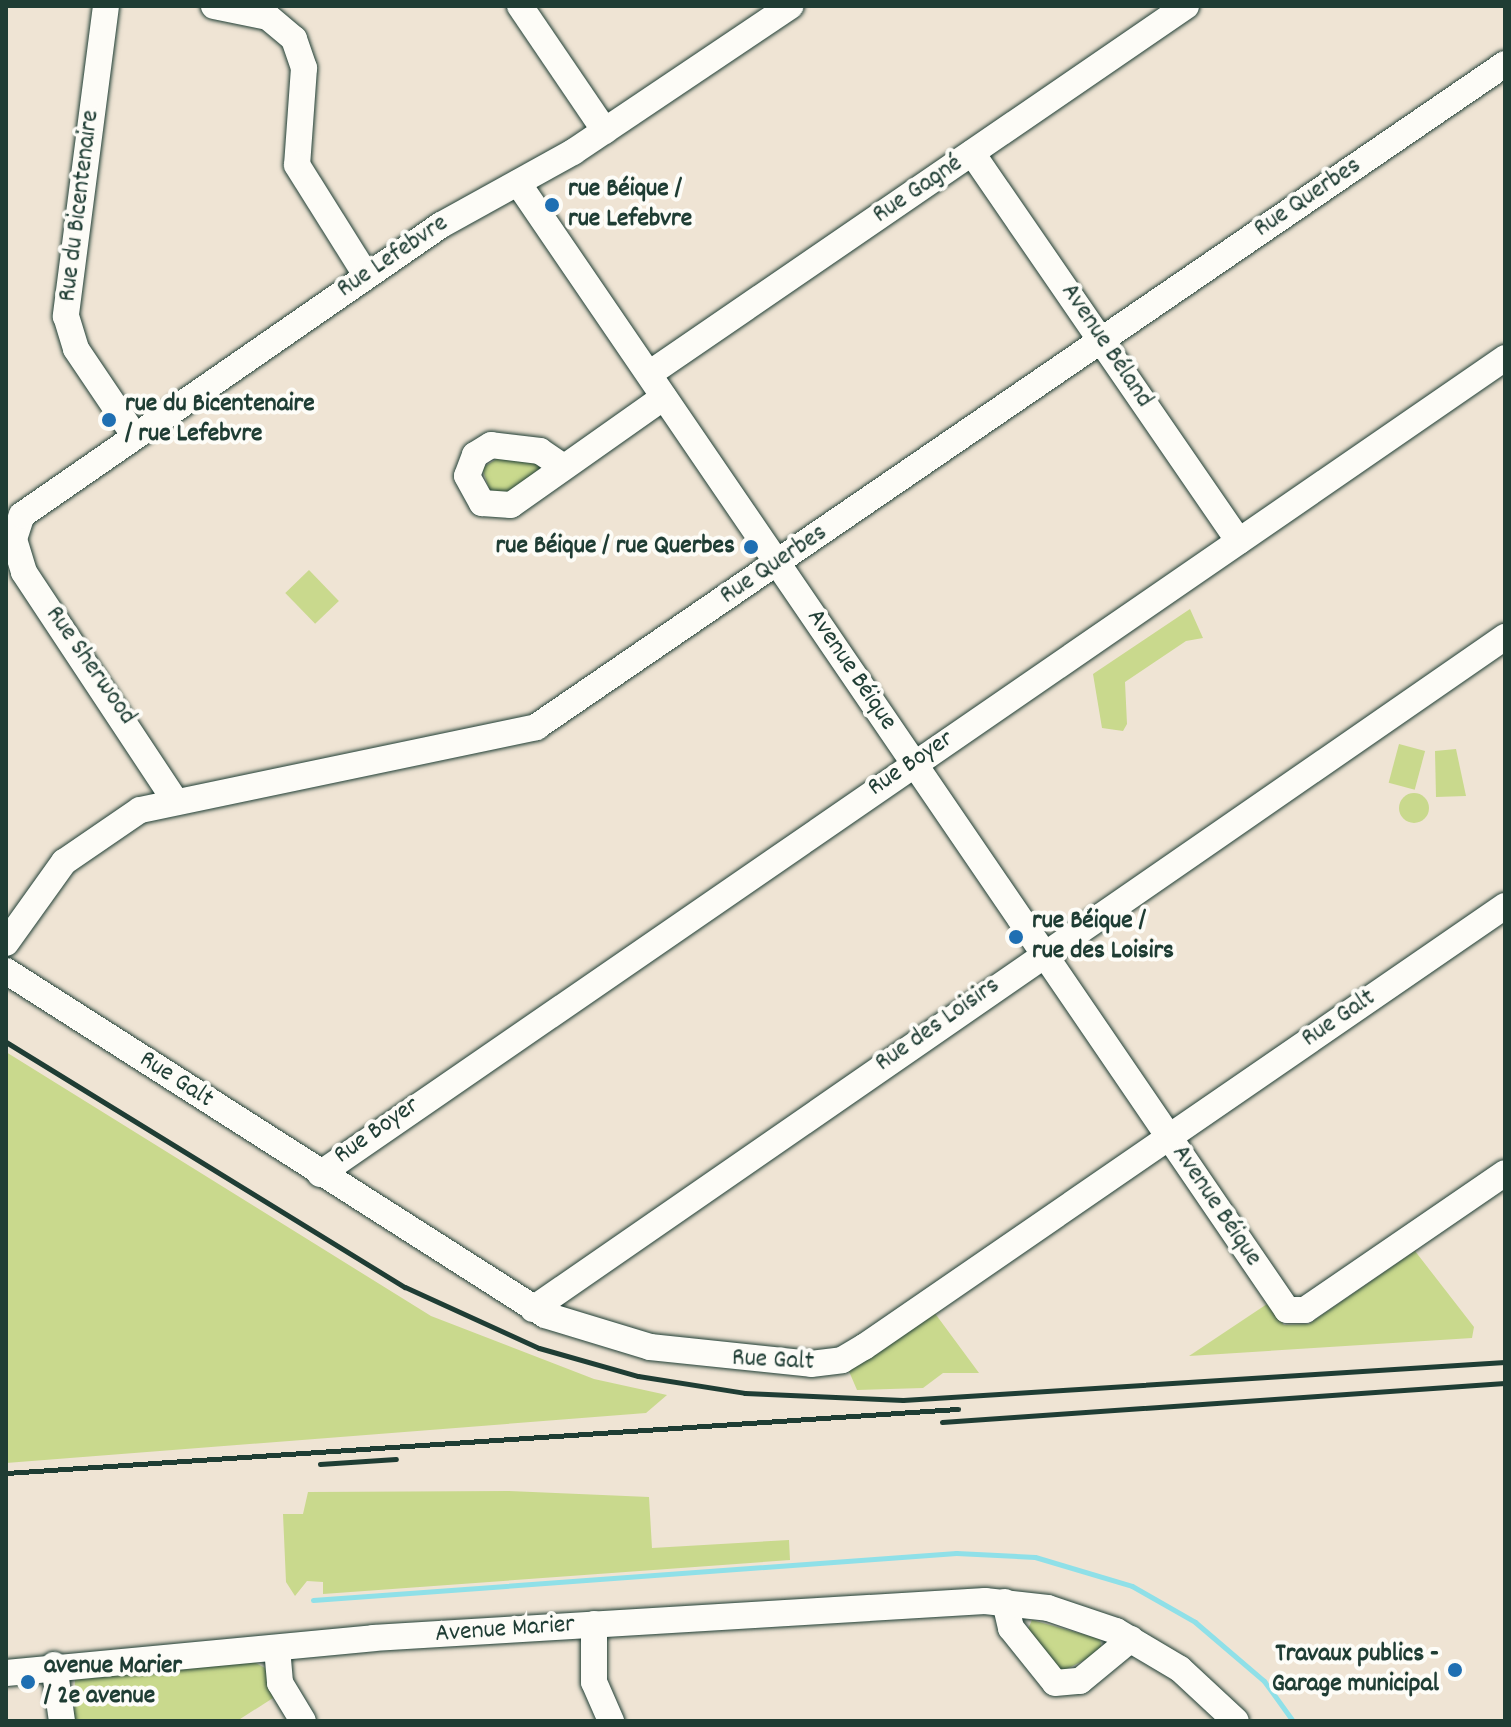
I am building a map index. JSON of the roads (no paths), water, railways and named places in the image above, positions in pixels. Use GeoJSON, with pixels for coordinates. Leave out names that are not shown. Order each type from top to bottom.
{"type":"FeatureCollection","features":[{"type":"Feature","properties":{"kind":"street","name":"Rue du Bicentenaire"},"geometry":{"type":"LineString","coordinates":[[106,6],[66,316],[76,349],[134,435]]}},
{"type":"Feature","properties":{"kind":"street"},"geometry":{"type":"LineString","coordinates":[[214,6],[268,17],[294,39],[304,68],[297,165],[366,275]]}},
{"type":"Feature","properties":{"kind":"street"},"geometry":{"type":"LineString","coordinates":[[520,6],[605,131]]}},
{"type":"Feature","properties":{"kind":"street","name":"Rue Lefebvre"},"geometry":{"type":"LineString","coordinates":[[14,531],[40,499],[366,275],[605,131],[790,6]]}},
{"type":"Feature","properties":{"kind":"street","name":"Rue Gagné"},"geometry":{"type":"LineString","coordinates":[[649,374],[1186,6]]}},
{"type":"Feature","properties":{"kind":"street","name":"Rue Querbes"},"geometry":{"type":"LineString","coordinates":[[6,943],[75,851],[126,816],[174,799],[526,731],[779,562],[1505,64]]}},
{"type":"Feature","properties":{"kind":"street","name":"Avenue Béland"},"geometry":{"type":"LineString","coordinates":[[972,153],[1239,541]]}},
{"type":"Feature","properties":{"kind":"street","name":"Avenue Béique"},"geometry":{"type":"LineString","coordinates":[[518,183],[1169,1137],[1294,1314],[1505,1173]]}},
{"type":"Feature","properties":{"kind":"street","name":"Rue Boyer"},"geometry":{"type":"LineString","coordinates":[[320,1174],[1505,358]]}},
{"type":"Feature","properties":{"kind":"street"},"geometry":{"type":"LineString","coordinates":[[562,466],[664,397]]}},
{"type":"Feature","properties":{"kind":"street","name":"Rue Sherwood"},"geometry":{"type":"LineString","coordinates":[[14,531],[24,572],[174,799]]}},
{"type":"Feature","properties":{"kind":"street","name":"Rue des Loisirs"},"geometry":{"type":"LineString","coordinates":[[533,1309],[1044,951],[1505,637]]}},
{"type":"Feature","properties":{"kind":"street","name":"Rue Galt"},"geometry":{"type":"LineString","coordinates":[[6,971],[533,1309],[650,1347],[749,1362],[842,1360],[1505,906]]}},
{"type":"Feature","properties":{"kind":"street"},"geometry":{"type":"LineString","coordinates":[[1005,1602],[1011,1628],[1055,1683],[1087,1677],[1131,1639]]}},
{"type":"Feature","properties":{"kind":"street","name":"Avenue Marier"},"geometry":{"type":"LineString","coordinates":[[6,1673],[54,1665],[594,1624],[1005,1602],[1074,1615],[1131,1639],[1180,1669],[1236,1721]]}},
{"type":"Feature","properties":{"kind":"street"},"geometry":{"type":"LineString","coordinates":[[594,1624],[594,1682],[611,1721]]}},
{"type":"Feature","properties":{"kind":"street"},"geometry":{"type":"LineString","coordinates":[[277,1648],[280,1683],[303,1721]]}},
{"type":"Feature","properties":{"kind":"street"},"geometry":{"type":"LineString","coordinates":[[54,1665],[62,1721]]}},
{"type":"Feature","properties":{"kind":"waterway"},"geometry":{"type":"LineString","coordinates":[[313,1600],[956,1553],[1035,1557],[1132,1586],[1195,1622],[1264,1681],[1293,1721]]}},
{"type":"Feature","properties":{"kind":"railway"},"geometry":{"type":"LineString","coordinates":[[6,1042],[405,1287],[539,1348],[638,1376],[745,1393],[903,1400],[1505,1362]]}},
{"type":"Feature","properties":{"kind":"railway"},"geometry":{"type":"LineString","coordinates":[[942,1422],[1505,1383]]}},
{"type":"Feature","properties":{"kind":"railway"},"geometry":{"type":"LineString","coordinates":[[6,1473],[958,1409]]}},
{"type":"Feature","properties":{"kind":"railway"},"geometry":{"type":"LineString","coordinates":[[320,1464],[396,1459]]}},
{"type":"Feature","properties":{"kind":"place","name":"rue Béique / rue Lefebvre"},"geometry":{"type":"Point","coordinates":[552,205]}},
{"type":"Feature","properties":{"kind":"place","name":"rue du Bicentenaire / rue Lefebvre"},"geometry":{"type":"Point","coordinates":[109,420]}},
{"type":"Feature","properties":{"kind":"place","name":"rue Béique / rue Querbes"},"geometry":{"type":"Point","coordinates":[751,547]}},
{"type":"Feature","properties":{"kind":"place","name":"rue Béique / rue des Loisirs"},"geometry":{"type":"Point","coordinates":[1016,937]}},
{"type":"Feature","properties":{"kind":"place","name":"Travaux publics - Garage municipal"},"geometry":{"type":"Point","coordinates":[1455,1670]}},
{"type":"Feature","properties":{"kind":"place","name":"avenue Marier / 2e avenue"},"geometry":{"type":"Point","coordinates":[28,1682]}}]}
